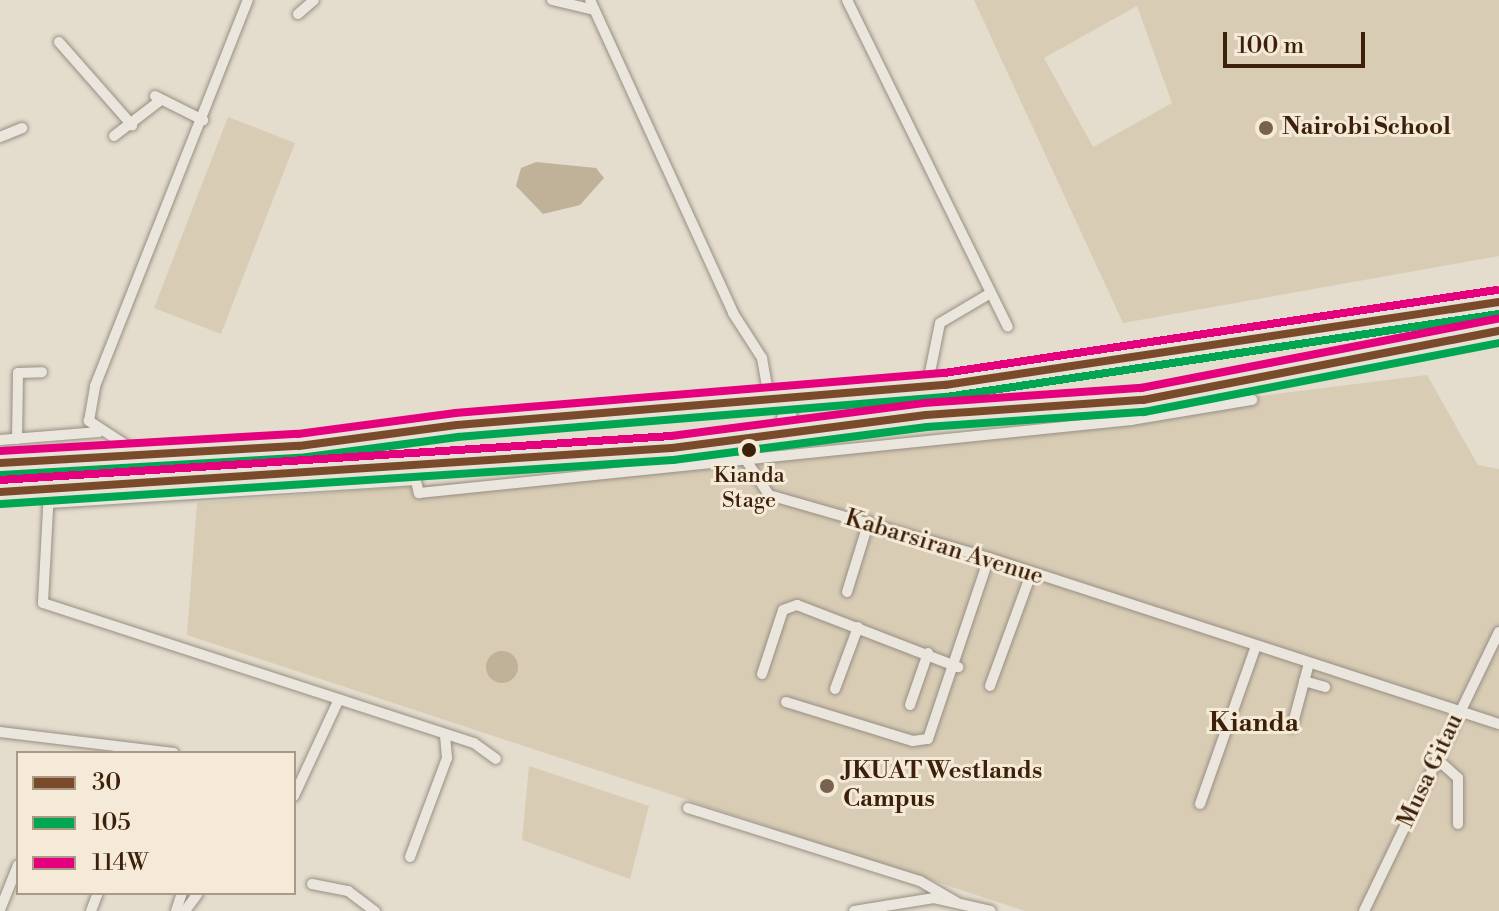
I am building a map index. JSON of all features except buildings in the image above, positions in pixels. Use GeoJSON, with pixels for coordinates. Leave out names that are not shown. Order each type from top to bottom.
{"type":"FeatureCollection","features":[{"type":"Feature","properties":{"kind":"highway"},"geometry":{"type":"LineString","coordinates":[[0,463],[299,446],[769,397],[930,386],[1499,302]]}},
{"type":"Feature","properties":{"kind":"highway"},"geometry":{"type":"LineString","coordinates":[[0,492],[49,497],[415,474],[743,448],[799,432],[937,414],[1158,397],[1499,331]]}},
{"type":"Feature","properties":{"kind":"highway"},"geometry":{"type":"LineString","coordinates":[[930,386],[927,403],[937,414]]}},
{"type":"Feature","properties":{"kind":"highway"},"geometry":{"type":"LineString","coordinates":[[791,396],[786,420],[799,432]]}},
{"type":"Feature","properties":{"kind":"street"},"geometry":{"type":"LineString","coordinates":[[141,454],[99,432],[89,421],[95,386],[248,0]]}},
{"type":"Feature","properties":{"kind":"street"},"geometry":{"type":"LineString","coordinates":[[298,14],[314,0]]}},
{"type":"Feature","properties":{"kind":"street"},"geometry":{"type":"LineString","coordinates":[[552,0],[592,5],[733,313],[762,358],[769,397]]}},
{"type":"Feature","properties":{"kind":"street"},"geometry":{"type":"LineString","coordinates":[[847,0],[989,294],[1008,327]]}},
{"type":"Feature","properties":{"kind":"street"},"geometry":{"type":"LineString","coordinates":[[59,42],[132,125]]}},
{"type":"Feature","properties":{"kind":"street"},"geometry":{"type":"LineString","coordinates":[[114,136],[132,125],[158,98],[203,120]]}},
{"type":"Feature","properties":{"kind":"street"},"geometry":{"type":"LineString","coordinates":[[0,137],[22,128]]}},
{"type":"Feature","properties":{"kind":"street"},"geometry":{"type":"LineString","coordinates":[[930,386],[940,323],[989,294]]}},
{"type":"Feature","properties":{"kind":"street"},"geometry":{"type":"LineString","coordinates":[[17,439],[18,373],[42,372]]}},
{"type":"Feature","properties":{"kind":"street"},"geometry":{"type":"LineString","coordinates":[[743,448],[1131,420],[1252,400]]}},
{"type":"Feature","properties":{"kind":"street"},"geometry":{"type":"LineString","coordinates":[[0,440],[99,432]]}},
{"type":"Feature","properties":{"kind":"street","name":"Kabarsiran Avenue"},"geometry":{"type":"LineString","coordinates":[[743,448],[769,495],[869,521],[989,558],[1255,649],[1309,663],[1499,724]]}},
{"type":"Feature","properties":{"kind":"street"},"geometry":{"type":"LineString","coordinates":[[49,497],[43,603],[445,734],[490,750],[496,759]]}},
{"type":"Feature","properties":{"kind":"street"},"geometry":{"type":"LineString","coordinates":[[847,592],[869,521]]}},
{"type":"Feature","properties":{"kind":"street"},"geometry":{"type":"LineString","coordinates":[[786,702],[920,742],[935,731],[958,667],[989,558]]}},
{"type":"Feature","properties":{"kind":"street"},"geometry":{"type":"LineString","coordinates":[[990,686],[1031,574]]}},
{"type":"Feature","properties":{"kind":"street"},"geometry":{"type":"LineString","coordinates":[[762,674],[788,606],[858,627],[958,667]]}},
{"type":"Feature","properties":{"kind":"street"},"geometry":{"type":"LineString","coordinates":[[835,689],[858,627]]}},
{"type":"Feature","properties":{"kind":"street","name":"Musa Gitau"},"geometry":{"type":"LineString","coordinates":[[1364,911],[1499,632]]}},
{"type":"Feature","properties":{"kind":"street"},"geometry":{"type":"LineString","coordinates":[[1200,804],[1255,649]]}},
{"type":"Feature","properties":{"kind":"street"},"geometry":{"type":"LineString","coordinates":[[910,705],[928,653]]}},
{"type":"Feature","properties":{"kind":"street"},"geometry":{"type":"LineString","coordinates":[[1292,727],[1309,663]]}},
{"type":"Feature","properties":{"kind":"street"},"geometry":{"type":"LineString","coordinates":[[1304,681],[1325,687]]}},
{"type":"Feature","properties":{"kind":"street"},"geometry":{"type":"LineString","coordinates":[[296,792],[338,701]]}},
{"type":"Feature","properties":{"kind":"street"},"geometry":{"type":"LineString","coordinates":[[0,732],[142,751]]}},
{"type":"Feature","properties":{"kind":"street"},"geometry":{"type":"LineString","coordinates":[[410,857],[447,758],[445,734]]}},
{"type":"Feature","properties":{"kind":"street"},"geometry":{"type":"LineString","coordinates":[[1437,759],[1458,778],[1458,824]]}},
{"type":"Feature","properties":{"kind":"street"},"geometry":{"type":"LineString","coordinates":[[688,808],[920,881],[956,902]]}},
{"type":"Feature","properties":{"kind":"street"},"geometry":{"type":"LineString","coordinates":[[0,910],[16,870]]}},
{"type":"Feature","properties":{"kind":"street"},"geometry":{"type":"LineString","coordinates":[[312,884],[348,891],[375,911]]}},
{"type":"Feature","properties":{"kind":"street"},"geometry":{"type":"LineString","coordinates":[[854,911],[934,898],[991,911]]}},
{"type":"Feature","properties":{"kind":"shaded area","name":"Nairobi School"},"geometry":{"type":"Polygon","coordinates":[[[974,0],[1499,0],[1499,256],[1123,323],[974,0]],[[1137,6],[1044,58],[1093,147],[1172,103],[1137,6]]]}},
{"type":"Feature","properties":{"kind":"shaded area"},"geometry":{"type":"Polygon","coordinates":[[[228,117],[295,143],[221,334],[154,308],[228,117]]]}},
{"type":"Feature","properties":{"kind":"shaded area"},"geometry":{"type":"Polygon","coordinates":[[[536,162],[596,168],[604,178],[580,205],[543,214],[516,186],[521,168],[536,162]]]}},
{"type":"Feature","properties":{"kind":"shaded area"},"geometry":{"type":"Polygon","coordinates":[[[1427,375],[1478,465],[1499,469],[1499,911],[1025,911],[187,635],[197,503],[771,458],[1427,375]]]}},
{"type":"Feature","properties":{"kind":"shaded area"},"geometry":{"type":"Polygon","coordinates":[[[502,651],[514,655],[518,667],[514,679],[502,683],[490,679],[486,667],[490,655],[502,651]]]}},
{"type":"Feature","properties":{"kind":"shaded area"},"geometry":{"type":"Polygon","coordinates":[[[529,766],[649,806],[630,879],[522,840],[529,766]]]}},
{"type":"Feature","properties":{"kind":"transit line","name":"114W"},"geometry":{"type":"LineString","coordinates":[[0,451],[298,434],[456,413],[944,373],[1497,290]]}},
{"type":"Feature","properties":{"kind":"transit line","name":"30"},"geometry":{"type":"LineString","coordinates":[[0,463],[299,446],[457,425],[945,385],[1499,302]]}},
{"type":"Feature","properties":{"kind":"transit line","name":"105"},"geometry":{"type":"LineString","coordinates":[[1,475],[300,458],[458,437],[946,397],[1499,314]]}},
{"type":"Feature","properties":{"kind":"transit line","name":"114W"},"geometry":{"type":"LineString","coordinates":[[0,480],[671,436],[924,403],[1141,388],[1497,319]]}},
{"type":"Feature","properties":{"kind":"transit line","name":"30"},"geometry":{"type":"LineString","coordinates":[[0,492],[672,448],[926,415],[1143,400],[1499,331]]}},
{"type":"Feature","properties":{"kind":"transit line","name":"105"},"geometry":{"type":"LineString","coordinates":[[1,504],[673,460],[927,427],[1144,412],[1499,343]]}},
{"type":"Feature","properties":{"kind":"place","name":"Nairobi School"},"geometry":{"type":"Point","coordinates":[1266,128]}},
{"type":"Feature","properties":{"kind":"place","name":"Kianda Stage"},"geometry":{"type":"Point","coordinates":[749,450]}},
{"type":"Feature","properties":{"kind":"place","name":"JKUAT Westlands Campus"},"geometry":{"type":"Point","coordinates":[827,786]}},
{"type":"Feature","properties":{"kind":"district","name":"Kianda"},"geometry":{"type":"Point","coordinates":[1254,724]}}]}
